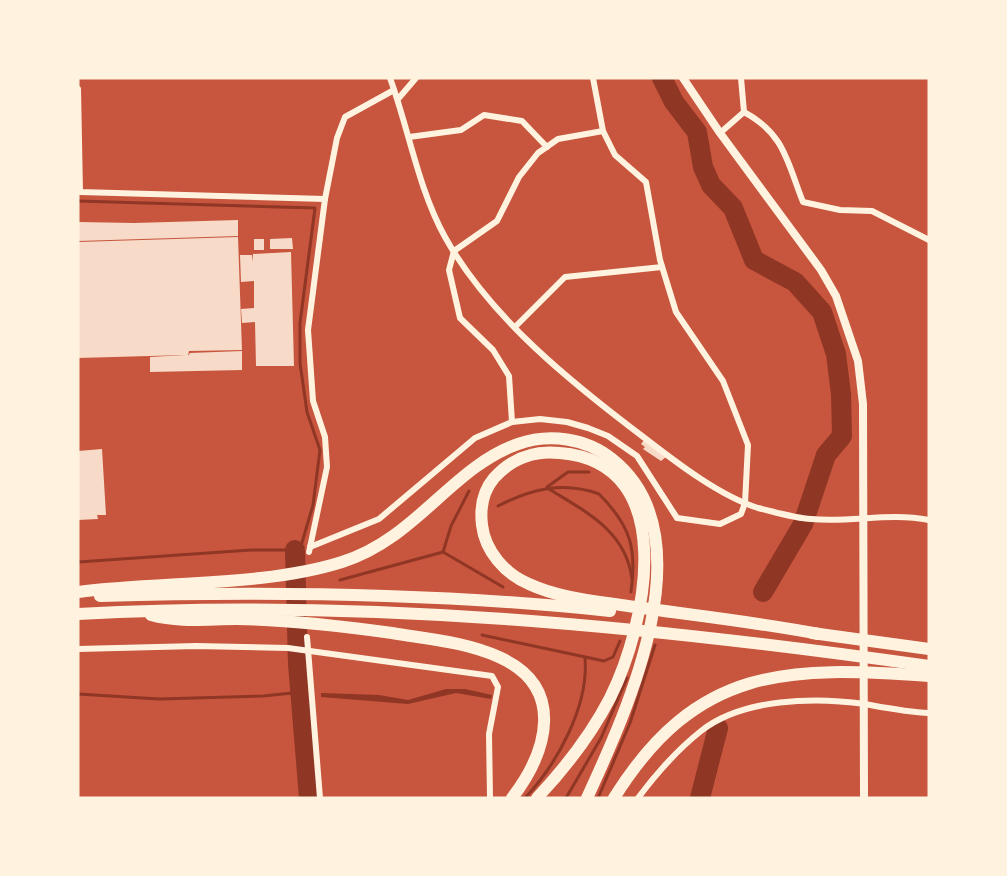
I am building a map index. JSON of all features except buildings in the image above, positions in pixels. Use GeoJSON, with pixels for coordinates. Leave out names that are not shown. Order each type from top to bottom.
{"type":"FeatureCollection","features":[{"type":"Feature","properties":{"kind":"highway"},"geometry":{"type":"LineString","coordinates":[[78,592],[277,575],[344,562],[395,537],[469,474],[503,451],[543,439],[584,443],[609,456],[638,485],[650,510],[658,550],[655,594],[638,667],[618,727],[587,798]]}},
{"type":"Feature","properties":{"kind":"highway"},"geometry":{"type":"LineString","coordinates":[[537,798],[563,770],[588,735],[620,676],[633,636],[643,589],[644,541],[639,515],[629,493],[613,475],[592,460],[567,453],[540,452],[518,459],[507,466],[491,482],[482,502],[483,535],[495,557],[514,575],[533,586],[615,608]]}},
{"type":"Feature","properties":{"kind":"highway"},"geometry":{"type":"LineString","coordinates":[[78,597],[234,594],[357,595],[536,603],[615,608],[674,615],[929,650]]}},
{"type":"Feature","properties":{"kind":"highway"},"geometry":{"type":"LineString","coordinates":[[78,614],[355,611],[611,627],[929,666]]}},
{"type":"Feature","properties":{"kind":"highway"},"geometry":{"type":"LineString","coordinates":[[137,612],[174,621],[237,620],[339,626],[452,643],[501,657],[525,674],[533,684],[543,708],[545,721],[538,756],[512,798]]}},
{"type":"Feature","properties":{"kind":"highway"},"geometry":{"type":"LineString","coordinates":[[614,798],[649,750],[667,731],[702,705],[742,686],[772,676],[802,672],[929,676]]}},
{"type":"Feature","properties":{"kind":"street"},"geometry":{"type":"LineString","coordinates":[[390,78],[430,205],[454,251],[495,306],[556,367],[605,408],[667,456],[746,503],[812,519],[906,516],[929,520]]}},
{"type":"Feature","properties":{"kind":"street"},"geometry":{"type":"LineString","coordinates":[[398,99],[417,78]]}},
{"type":"Feature","properties":{"kind":"street"},"geometry":{"type":"LineString","coordinates":[[394,90],[345,117],[337,138],[325,199],[308,330],[314,401],[325,437],[327,467],[309,550],[379,519],[467,443],[512,422],[540,419],[567,422],[608,436],[637,456],[677,518],[720,524],[741,514],[746,503],[748,445],[723,381],[676,312],[662,267],[646,182],[615,155],[603,131],[593,78]]}},
{"type":"Feature","properties":{"kind":"street"},"geometry":{"type":"LineString","coordinates":[[683,78],[720,133],[821,270],[848,326],[858,361],[863,404],[866,704],[864,798]]}},
{"type":"Feature","properties":{"kind":"street"},"geometry":{"type":"LineString","coordinates":[[741,78],[744,112]]}},
{"type":"Feature","properties":{"kind":"street"},"geometry":{"type":"LineString","coordinates":[[78,89],[80,192],[325,199]]}},
{"type":"Feature","properties":{"kind":"street"},"geometry":{"type":"LineString","coordinates":[[720,133],[744,112]]}},
{"type":"Feature","properties":{"kind":"street"},"geometry":{"type":"LineString","coordinates":[[744,112],[760,121],[779,139],[803,202],[840,210],[872,211],[929,240]]}},
{"type":"Feature","properties":{"kind":"street"},"geometry":{"type":"LineString","coordinates":[[409,137],[461,130],[484,115],[522,121],[548,147]]}},
{"type":"Feature","properties":{"kind":"street"},"geometry":{"type":"LineString","coordinates":[[512,422],[509,375],[493,350],[460,318],[449,270],[454,251],[497,221],[519,177],[538,153],[558,139],[603,131]]}},
{"type":"Feature","properties":{"kind":"street"},"geometry":{"type":"LineString","coordinates":[[516,326],[565,277],[662,267]]}},
{"type":"Feature","properties":{"kind":"street"},"geometry":{"type":"LineString","coordinates":[[307,637],[320,798]]}},
{"type":"Feature","properties":{"kind":"street"},"geometry":{"type":"LineString","coordinates":[[78,649],[196,646],[309,651],[492,676],[498,687],[489,734],[490,798]]}},
{"type":"Feature","properties":{"kind":"street"},"geometry":{"type":"LineString","coordinates":[[638,798],[656,775],[702,730],[732,715],[784,701],[866,704],[898,711],[929,713]]}},
{"type":"Feature","properties":{"kind":"shaded area"},"geometry":{"type":"Polygon","coordinates":[[[446,689],[465,689],[492,695],[491,699],[456,693],[408,704],[321,697],[321,693],[379,695],[408,700],[446,689]]]}},
{"type":"Feature","properties":{"kind":"waterway"},"geometry":{"type":"LineString","coordinates":[[662,78],[674,102],[697,132],[703,167],[711,185],[733,208],[754,260],[795,282],[822,312],[836,354],[841,394],[842,436],[826,455],[803,524],[763,592]]}},
{"type":"Feature","properties":{"kind":"waterway"},"geometry":{"type":"LineString","coordinates":[[78,201],[315,208],[300,323],[300,363],[307,412],[320,450],[313,505],[301,546],[295,550],[251,550],[78,562]]}},
{"type":"Feature","properties":{"kind":"waterway"},"geometry":{"type":"LineString","coordinates":[[547,487],[568,472],[589,472]]}},
{"type":"Feature","properties":{"kind":"waterway"},"geometry":{"type":"LineString","coordinates":[[498,506],[523,495],[547,489],[573,488],[599,494],[618,517],[629,539],[633,563],[631,592]]}},
{"type":"Feature","properties":{"kind":"waterway"},"geometry":{"type":"LineString","coordinates":[[549,489],[590,515],[613,535],[622,548],[632,579]]}},
{"type":"Feature","properties":{"kind":"waterway"},"geometry":{"type":"LineString","coordinates":[[443,552],[451,526],[469,491]]}},
{"type":"Feature","properties":{"kind":"waterway"},"geometry":{"type":"LineString","coordinates":[[295,550],[298,664],[309,798]]}},
{"type":"Feature","properties":{"kind":"waterway"},"geometry":{"type":"LineString","coordinates":[[340,580],[443,552],[503,587]]}},
{"type":"Feature","properties":{"kind":"waterway"},"geometry":{"type":"LineString","coordinates":[[482,635],[604,661],[613,657],[620,641]]}},
{"type":"Feature","properties":{"kind":"waterway"},"geometry":{"type":"LineString","coordinates":[[598,798],[630,723],[655,645]]}},
{"type":"Feature","properties":{"kind":"waterway"},"geometry":{"type":"LineString","coordinates":[[525,798],[548,769],[568,733],[582,695],[585,658]]}},
{"type":"Feature","properties":{"kind":"waterway"},"geometry":{"type":"LineString","coordinates":[[566,798],[601,738],[627,678]]}},
{"type":"Feature","properties":{"kind":"waterway"},"geometry":{"type":"LineString","coordinates":[[78,694],[159,699],[263,696],[302,692]]}},
{"type":"Feature","properties":{"kind":"waterway"},"geometry":{"type":"LineString","coordinates":[[700,798],[718,728]]}}]}
